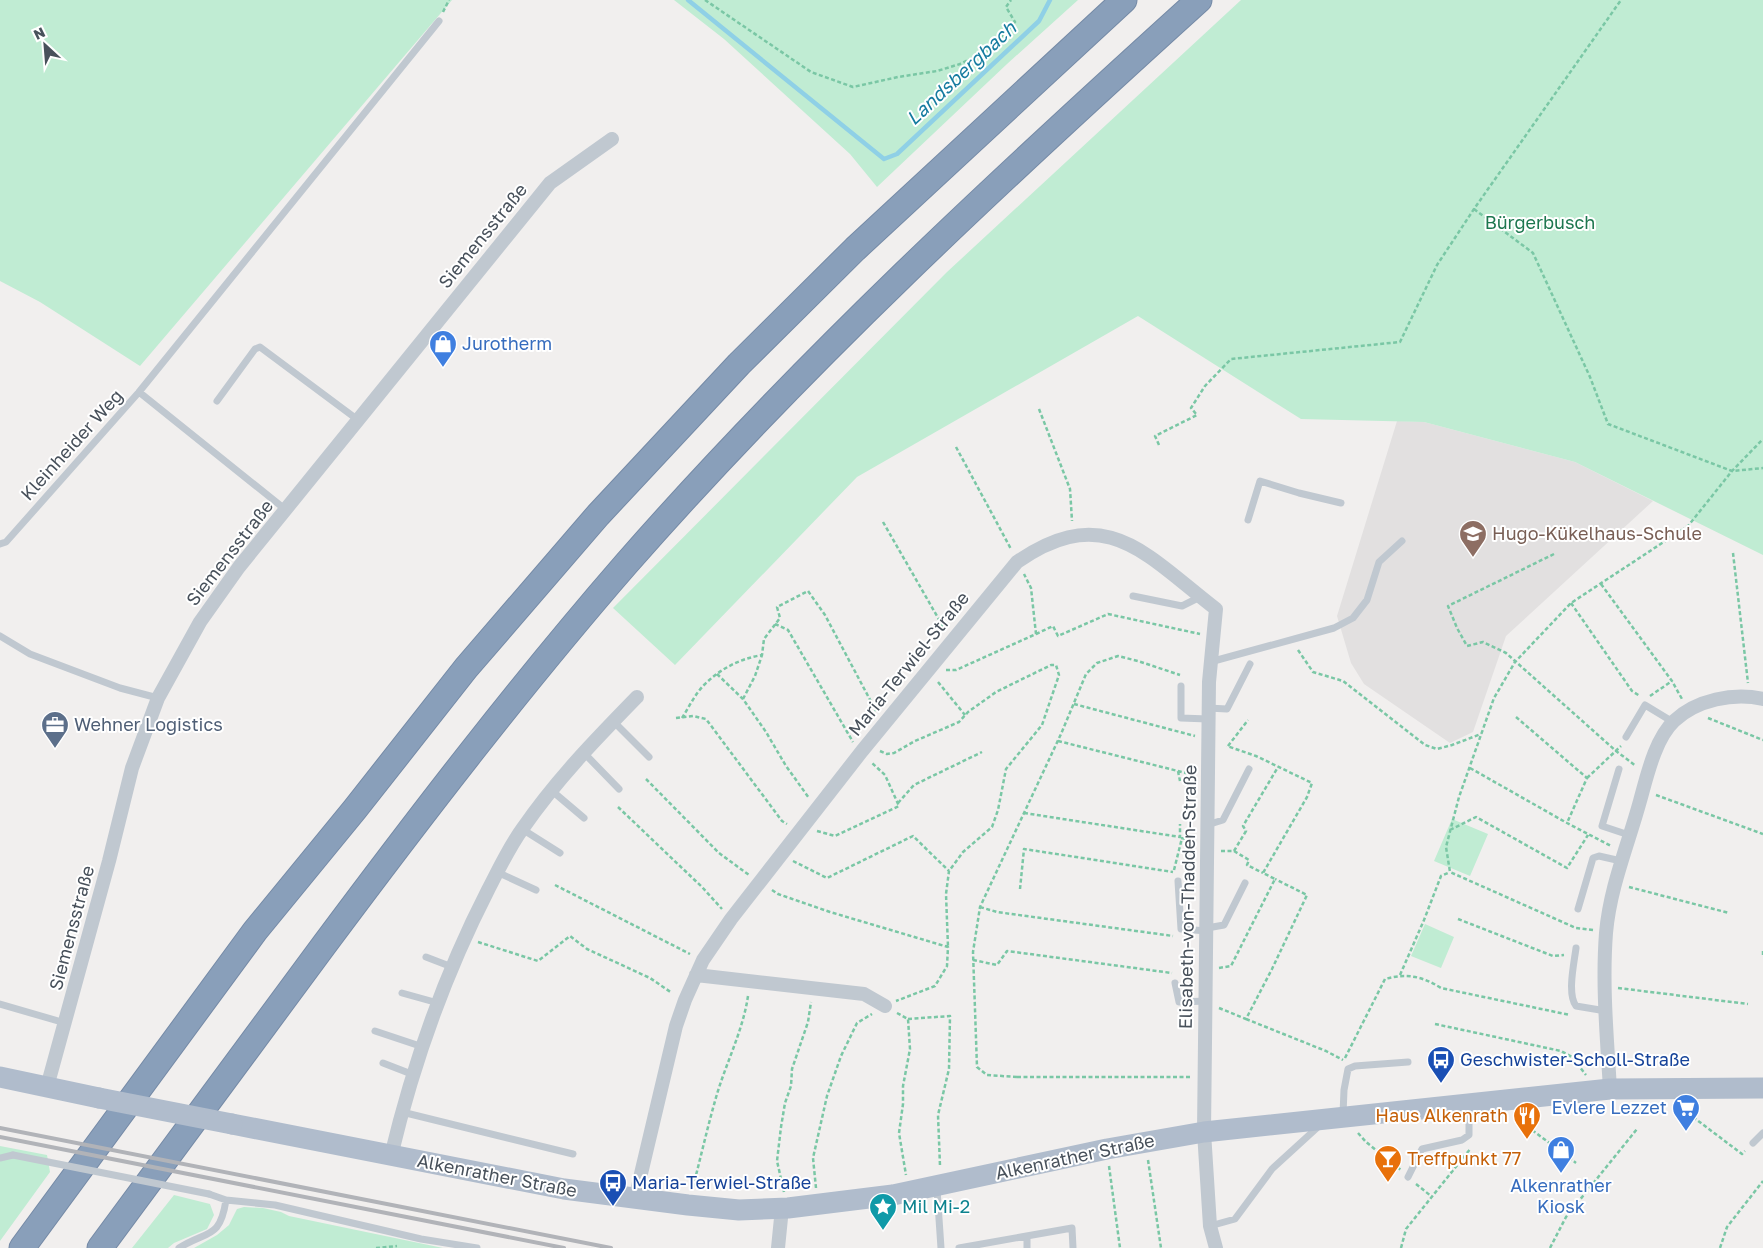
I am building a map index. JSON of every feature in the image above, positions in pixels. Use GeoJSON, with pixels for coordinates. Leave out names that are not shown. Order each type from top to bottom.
{"type":"FeatureCollection","features":[{"type":"Feature","properties":{"kind":"highway"},"geometry":{"type":"LineString","coordinates":[[22,1248],[255,931],[355,809],[466,668],[598,514],[739,364],[855,249],[1124,0]]}},
{"type":"Feature","properties":{"kind":"highway"},"geometry":{"type":"LineString","coordinates":[[100,1248],[401,842],[496,721],[626,564],[767,411],[854,322],[1004,178],[1199,0]]}},
{"type":"Feature","properties":{"kind":"main road","name":"Alkenrather Straße"},"geometry":{"type":"LineString","coordinates":[[0,1077],[47,1088],[564,1190],[740,1210],[818,1205],[909,1192],[1107,1149],[1204,1132],[1519,1099],[1609,1083],[1763,1088]]}},
{"type":"Feature","properties":{"kind":"street","name":"Siemensstraße"},"geometry":{"type":"LineString","coordinates":[[47,1088],[66,1023],[132,768],[158,698],[200,622],[239,567],[550,183],[612,139]]}},
{"type":"Feature","properties":{"kind":"street","name":"Maria-Terwiel-Straße"},"geometry":{"type":"LineString","coordinates":[[635,1199],[676,1026],[685,1000],[703,960],[731,919],[863,750],[1017,562],[1052,542],[1086,534],[1104,535],[1128,544],[1156,560],[1216,609]]}},
{"type":"Feature","properties":{"kind":"street","name":"Elisabeth-von-Thadden-Straße"},"geometry":{"type":"LineString","coordinates":[[1216,609],[1210,662],[1208,713],[1204,1132],[1210,1226],[1216,1248]]}},
{"type":"Feature","properties":{"kind":"street","name":"Alkenrather Straße"},"geometry":{"type":"LineString","coordinates":[[391,1156],[402,1112],[438,1003],[452,966],[497,872],[522,829],[551,790],[637,697]]}},
{"type":"Feature","properties":{"kind":"street"},"geometry":{"type":"LineString","coordinates":[[1609,1083],[1605,987],[1606,932],[1614,883],[1648,772],[1664,735],[1672,722],[1691,709],[1732,697],[1756,698]]}},
{"type":"Feature","properties":{"kind":"street"},"geometry":{"type":"LineString","coordinates":[[696,975],[864,994],[885,1006]]}},
{"type":"Feature","properties":{"kind":"street"},"geometry":{"type":"LineString","coordinates":[[778,1248],[785,1208]]}},
{"type":"Feature","properties":{"kind":"lane"},"geometry":{"type":"LineString","coordinates":[[139,392],[440,21]]}},
{"type":"Feature","properties":{"kind":"lane"},"geometry":{"type":"LineString","coordinates":[[217,401],[255,349],[260,347],[358,421]]}},
{"type":"Feature","properties":{"kind":"lane","name":"Kleinheider Weg"},"geometry":{"type":"LineString","coordinates":[[0,544],[6,542],[139,392],[286,511]]}},
{"type":"Feature","properties":{"kind":"lane"},"geometry":{"type":"LineString","coordinates":[[1248,520],[1260,481],[1341,503]]}},
{"type":"Feature","properties":{"kind":"lane"},"geometry":{"type":"LineString","coordinates":[[1210,662],[1334,628],[1353,618],[1367,600],[1379,562],[1402,541]]}},
{"type":"Feature","properties":{"kind":"lane"},"geometry":{"type":"LineString","coordinates":[[1133,596],[1182,606],[1200,597]]}},
{"type":"Feature","properties":{"kind":"lane"},"geometry":{"type":"LineString","coordinates":[[0,636],[30,654],[120,688],[158,698]]}},
{"type":"Feature","properties":{"kind":"lane"},"geometry":{"type":"LineString","coordinates":[[1181,686],[1181,718],[1227,709],[1250,664]]}},
{"type":"Feature","properties":{"kind":"lane"},"geometry":{"type":"LineString","coordinates":[[1626,737],[1644,706],[1672,722]]}},
{"type":"Feature","properties":{"kind":"lane"},"geometry":{"type":"LineString","coordinates":[[613,721],[649,757]]}},
{"type":"Feature","properties":{"kind":"lane"},"geometry":{"type":"LineString","coordinates":[[584,753],[619,789]]}},
{"type":"Feature","properties":{"kind":"lane"},"geometry":{"type":"LineString","coordinates":[[1207,825],[1223,820],[1249,769]]}},
{"type":"Feature","properties":{"kind":"lane"},"geometry":{"type":"LineString","coordinates":[[1619,769],[1602,826],[1629,835]]}},
{"type":"Feature","properties":{"kind":"lane"},"geometry":{"type":"LineString","coordinates":[[551,790],[584,818]]}},
{"type":"Feature","properties":{"kind":"lane"},"geometry":{"type":"LineString","coordinates":[[522,829],[560,853]]}},
{"type":"Feature","properties":{"kind":"lane"},"geometry":{"type":"LineString","coordinates":[[1578,909],[1593,858],[1598,856],[1623,856]]}},
{"type":"Feature","properties":{"kind":"lane"},"geometry":{"type":"LineString","coordinates":[[497,872],[536,890]]}},
{"type":"Feature","properties":{"kind":"lane"},"geometry":{"type":"LineString","coordinates":[[1178,881],[1181,929],[1207,929],[1224,925],[1245,883]]}},
{"type":"Feature","properties":{"kind":"lane"},"geometry":{"type":"LineString","coordinates":[[1576,948],[1572,1001],[1576,1006],[1606,1012]]}},
{"type":"Feature","properties":{"kind":"lane"},"geometry":{"type":"LineString","coordinates":[[426,957],[452,966]]}},
{"type":"Feature","properties":{"kind":"lane"},"geometry":{"type":"LineString","coordinates":[[1175,982],[1179,1002],[1206,1001]]}},
{"type":"Feature","properties":{"kind":"lane"},"geometry":{"type":"LineString","coordinates":[[402,993],[438,1003]]}},
{"type":"Feature","properties":{"kind":"lane"},"geometry":{"type":"LineString","coordinates":[[0,1004],[66,1023]]}},
{"type":"Feature","properties":{"kind":"lane"},"geometry":{"type":"LineString","coordinates":[[375,1031],[423,1047]]}},
{"type":"Feature","properties":{"kind":"lane"},"geometry":{"type":"LineString","coordinates":[[1210,1226],[1235,1219],[1272,1169],[1334,1118],[1348,1069],[1355,1066],[1408,1062]]}},
{"type":"Feature","properties":{"kind":"lane"},"geometry":{"type":"LineString","coordinates":[[383,1063],[414,1075]]}},
{"type":"Feature","properties":{"kind":"lane"},"geometry":{"type":"LineString","coordinates":[[1408,1177],[1422,1149],[1462,1140],[1469,1135],[1469,1104]]}},
{"type":"Feature","properties":{"kind":"lane"},"geometry":{"type":"LineString","coordinates":[[402,1112],[573,1154]]}},
{"type":"Feature","properties":{"kind":"lane"},"geometry":{"type":"LineString","coordinates":[[1753,1144],[1763,1133]]}},
{"type":"Feature","properties":{"kind":"lane"},"geometry":{"type":"LineString","coordinates":[[0,1158],[13,1155],[209,1194],[226,1200],[275,1205],[421,1239],[477,1248]]}},
{"type":"Feature","properties":{"kind":"lane"},"geometry":{"type":"LineString","coordinates":[[941,1185],[941,1248]]}},
{"type":"Feature","properties":{"kind":"lane"},"geometry":{"type":"LineString","coordinates":[[179,1248],[213,1232],[222,1218],[226,1200]]}},
{"type":"Feature","properties":{"kind":"lane"},"geometry":{"type":"LineString","coordinates":[[959,1248],[981,1246],[1072,1228],[1073,1248]]}},
{"type":"Feature","properties":{"kind":"lane"},"geometry":{"type":"LineString","coordinates":[[1027,1236],[1027,1248]]}},
{"type":"Feature","properties":{"kind":"path"},"geometry":{"type":"LineString","coordinates":[[705,0],[811,72],[853,87],[898,76],[937,71],[960,64],[989,50],[1015,22],[1006,7],[1011,0]]}},
{"type":"Feature","properties":{"kind":"path"},"geometry":{"type":"LineString","coordinates":[[1159,445],[1154,436],[1196,415],[1191,408],[1206,386],[1231,359],[1400,342],[1437,265],[1474,209],[1621,0]]}},
{"type":"Feature","properties":{"kind":"path"},"geometry":{"type":"LineString","coordinates":[[1474,209],[1532,253],[1590,377],[1608,424],[1732,472],[1763,468]]}},
{"type":"Feature","properties":{"kind":"path"},"geometry":{"type":"LineString","coordinates":[[1039,409],[1070,489],[1073,536]]}},
{"type":"Feature","properties":{"kind":"path"},"geometry":{"type":"LineString","coordinates":[[1450,872],[1446,847],[1459,797],[1494,698],[1515,662],[1571,603],[1688,526],[1732,472],[1763,439]]}},
{"type":"Feature","properties":{"kind":"path"},"geometry":{"type":"LineString","coordinates":[[956,447],[1031,588],[1036,634]]}},
{"type":"Feature","properties":{"kind":"path"},"geometry":{"type":"LineString","coordinates":[[883,522],[951,642]]}},
{"type":"Feature","properties":{"kind":"path"},"geometry":{"type":"LineString","coordinates":[[1732,553],[1756,698]]}},
{"type":"Feature","properties":{"kind":"path"},"geometry":{"type":"LineString","coordinates":[[1554,554],[1448,606],[1457,628],[1467,646],[1483,642],[1506,653],[1616,751],[1634,765],[1648,772]]}},
{"type":"Feature","properties":{"kind":"path"},"geometry":{"type":"LineString","coordinates":[[1601,584],[1691,709],[1698,714],[1763,740]]}},
{"type":"Feature","properties":{"kind":"path"},"geometry":{"type":"LineString","coordinates":[[743,699],[755,676],[762,655],[764,639],[780,618],[777,607],[808,592],[825,615],[884,724]]}},
{"type":"Feature","properties":{"kind":"path"},"geometry":{"type":"LineString","coordinates":[[1571,603],[1632,691],[1644,699],[1672,681]]}},
{"type":"Feature","properties":{"kind":"path"},"geometry":{"type":"LineString","coordinates":[[928,670],[956,670],[1053,626],[1058,636],[1108,614],[1212,637]]}},
{"type":"Feature","properties":{"kind":"path"},"geometry":{"type":"LineString","coordinates":[[775,624],[788,630],[863,750],[885,775],[898,803]]}},
{"type":"Feature","properties":{"kind":"path"},"geometry":{"type":"LineString","coordinates":[[1292,640],[1313,672],[1343,681],[1425,745],[1437,749],[1481,734]]}},
{"type":"Feature","properties":{"kind":"path"},"geometry":{"type":"LineString","coordinates":[[682,718],[703,686],[717,674],[744,658],[762,655]]}},
{"type":"Feature","properties":{"kind":"path"},"geometry":{"type":"LineString","coordinates":[[1017,1077],[986,1076],[977,1068],[973,952],[980,907],[1058,741],[1086,674],[1097,663],[1118,656],[1179,675],[1209,682]]}},
{"type":"Feature","properties":{"kind":"path"},"geometry":{"type":"LineString","coordinates":[[818,1205],[813,1158],[827,1096],[841,1056],[857,1024],[885,1006],[935,986],[947,966],[946,894],[949,871],[963,852],[992,827],[998,810],[1006,769],[1042,725],[1059,675],[1056,665],[1051,665],[996,692],[959,722],[915,741],[894,753],[887,754],[863,750]]}},
{"type":"Feature","properties":{"kind":"path"},"geometry":{"type":"LineString","coordinates":[[928,670],[965,716]]}},
{"type":"Feature","properties":{"kind":"path"},"geometry":{"type":"LineString","coordinates":[[717,674],[743,699],[766,732],[786,766],[817,809]]}},
{"type":"Feature","properties":{"kind":"path"},"geometry":{"type":"LineString","coordinates":[[1074,704],[1208,743],[1227,746],[1256,756],[1312,783],[1307,797],[1264,873]]}},
{"type":"Feature","properties":{"kind":"path"},"geometry":{"type":"LineString","coordinates":[[676,718],[693,716],[706,719],[782,821],[801,829],[834,836],[899,806],[898,803],[914,785],[982,752]]}},
{"type":"Feature","properties":{"kind":"path"},"geometry":{"type":"LineString","coordinates":[[1516,717],[1588,778]]}},
{"type":"Feature","properties":{"kind":"path"},"geometry":{"type":"LineString","coordinates":[[1227,746],[1229,746],[1248,720]]}},
{"type":"Feature","properties":{"kind":"path"},"geometry":{"type":"LineString","coordinates":[[1567,824],[1588,778],[1624,743],[1626,737]]}},
{"type":"Feature","properties":{"kind":"path"},"geometry":{"type":"LineString","coordinates":[[1058,741],[1208,778]]}},
{"type":"Feature","properties":{"kind":"path"},"geometry":{"type":"LineString","coordinates":[[1234,852],[1246,832],[1243,826],[1278,767]]}},
{"type":"Feature","properties":{"kind":"path"},"geometry":{"type":"LineString","coordinates":[[1470,768],[1567,824],[1614,848],[1623,856]]}},
{"type":"Feature","properties":{"kind":"path"},"geometry":{"type":"LineString","coordinates":[[1178,771],[1180,782]]}},
{"type":"Feature","properties":{"kind":"path"},"geometry":{"type":"LineString","coordinates":[[646,779],[719,853],[778,894],[948,947]]}},
{"type":"Feature","properties":{"kind":"path"},"geometry":{"type":"LineString","coordinates":[[1643,790],[1763,834]]}},
{"type":"Feature","properties":{"kind":"path"},"geometry":{"type":"LineString","coordinates":[[618,807],[702,887],[731,919]]}},
{"type":"Feature","properties":{"kind":"path"},"geometry":{"type":"LineString","coordinates":[[1024,813],[1180,838],[1180,824]]}},
{"type":"Feature","properties":{"kind":"path"},"geometry":{"type":"LineString","coordinates":[[1450,830],[1476,817],[1567,868],[1588,835]]}},
{"type":"Feature","properties":{"kind":"path"},"geometry":{"type":"LineString","coordinates":[[781,854],[827,878],[913,836],[949,871]]}},
{"type":"Feature","properties":{"kind":"path"},"geometry":{"type":"LineString","coordinates":[[1020,889],[1024,849],[1175,872],[1182,838]]}},
{"type":"Feature","properties":{"kind":"path"},"geometry":{"type":"LineString","coordinates":[[1207,850],[1234,852],[1249,860],[1247,865],[1308,895],[1246,1019]]}},
{"type":"Feature","properties":{"kind":"path"},"geometry":{"type":"LineString","coordinates":[[1400,975],[1441,876],[1450,872],[1576,928],[1606,932]]}},
{"type":"Feature","properties":{"kind":"path"},"geometry":{"type":"LineString","coordinates":[[1206,969],[1231,966],[1275,879]]}},
{"type":"Feature","properties":{"kind":"path"},"geometry":{"type":"LineString","coordinates":[[1614,883],[1729,913]]}},
{"type":"Feature","properties":{"kind":"path"},"geometry":{"type":"LineString","coordinates":[[555,885],[703,960]]}},
{"type":"Feature","properties":{"kind":"path"},"geometry":{"type":"LineString","coordinates":[[980,907],[997,912],[1180,937],[1181,929]]}},
{"type":"Feature","properties":{"kind":"path"},"geometry":{"type":"LineString","coordinates":[[1458,919],[1553,956],[1570,954],[1576,948],[1574,938],[1576,928]]}},
{"type":"Feature","properties":{"kind":"path"},"geometry":{"type":"LineString","coordinates":[[465,938],[538,961],[570,936],[587,949],[650,978],[685,1000]]}},
{"type":"Feature","properties":{"kind":"path"},"geometry":{"type":"LineString","coordinates":[[973,960],[997,965],[1007,951],[1176,973]]}},
{"type":"Feature","properties":{"kind":"path"},"geometry":{"type":"LineString","coordinates":[[1763,951],[1763,956]]}},
{"type":"Feature","properties":{"kind":"path"},"geometry":{"type":"LineString","coordinates":[[1345,1082],[1344,1060],[1385,979],[1400,975],[1428,980],[1441,988],[1577,1016]]}},
{"type":"Feature","properties":{"kind":"path"},"geometry":{"type":"LineString","coordinates":[[688,1205],[717,1094],[746,1010],[751,982]]}},
{"type":"Feature","properties":{"kind":"path"},"geometry":{"type":"LineString","coordinates":[[1605,987],[1748,1004]]}},
{"type":"Feature","properties":{"kind":"path"},"geometry":{"type":"LineString","coordinates":[[785,1208],[777,1161],[778,1153],[786,1103],[791,1086],[792,1069],[808,1022],[813,988]]}},
{"type":"Feature","properties":{"kind":"path"},"geometry":{"type":"LineString","coordinates":[[1206,1001],[1344,1060]]}},
{"type":"Feature","properties":{"kind":"path"},"geometry":{"type":"LineString","coordinates":[[885,1006],[908,1019],[950,1016],[949,1070],[938,1115],[941,1185]]}},
{"type":"Feature","properties":{"kind":"path"},"geometry":{"type":"LineString","coordinates":[[908,1019],[910,1049],[903,1086],[904,1104],[899,1132],[909,1192]]}},
{"type":"Feature","properties":{"kind":"path"},"geometry":{"type":"LineString","coordinates":[[1435,1024],[1561,1051],[1572,1057],[1588,1077],[1609,1083]]}},
{"type":"Feature","properties":{"kind":"path"},"geometry":{"type":"LineString","coordinates":[[1010,1077],[1205,1077]]}},
{"type":"Feature","properties":{"kind":"path"},"geometry":{"type":"LineString","coordinates":[[1519,1099],[1524,1124],[1576,1163]]}},
{"type":"Feature","properties":{"kind":"path"},"geometry":{"type":"LineString","coordinates":[[1693,1117],[1742,1154],[1753,1144]]}},
{"type":"Feature","properties":{"kind":"path"},"geometry":{"type":"LineString","coordinates":[[1334,1118],[1432,1197]]}},
{"type":"Feature","properties":{"kind":"path"},"geometry":{"type":"LineString","coordinates":[[1550,1248],[1566,1217],[1637,1129]]}},
{"type":"Feature","properties":{"kind":"path"},"geometry":{"type":"LineString","coordinates":[[1401,1248],[1406,1228],[1475,1142],[1469,1135]]}},
{"type":"Feature","properties":{"kind":"path"},"geometry":{"type":"LineString","coordinates":[[1145,1142],[1161,1248]]}},
{"type":"Feature","properties":{"kind":"path"},"geometry":{"type":"LineString","coordinates":[[1107,1149],[1120,1248]]}},
{"type":"Feature","properties":{"kind":"path"},"geometry":{"type":"LineString","coordinates":[[1720,1248],[1727,1227],[1763,1181]]}},
{"type":"Feature","properties":{"kind":"shaded area","name":"Hugo-Kükelhaus-Schule"},"geometry":{"type":"Polygon","coordinates":[[[1397,421],[1424,422],[1575,462],[1653,501],[1506,636],[1473,732],[1450,743],[1364,684],[1351,663],[1337,616],[1397,421]]]}},
{"type":"Feature","properties":{"kind":"green space"},"geometry":{"type":"Polygon","coordinates":[[[0,0],[452,0],[140,366],[40,302],[0,281],[0,0]]]}},
{"type":"Feature","properties":{"kind":"green space"},"geometry":{"type":"Polygon","coordinates":[[[674,0],[1078,0],[1007,64],[877,187],[850,154],[724,39],[674,0]]]}},
{"type":"Feature","properties":{"kind":"green space","name":"Bürgerbusch"},"geometry":{"type":"Polygon","coordinates":[[[1241,0],[1763,0],[1763,555],[1575,462],[1424,422],[1301,419],[1138,316],[857,477],[675,665],[613,608],[947,272],[1241,0]]]}},
{"type":"Feature","properties":{"kind":"green space"},"geometry":{"type":"Polygon","coordinates":[[[1452,819],[1488,834],[1470,876],[1434,861],[1452,819]]]}},
{"type":"Feature","properties":{"kind":"green space"},"geometry":{"type":"Polygon","coordinates":[[[1425,924],[1454,937],[1441,968],[1411,956],[1425,924]]]}},
{"type":"Feature","properties":{"kind":"green space"},"geometry":{"type":"Polygon","coordinates":[[[0,1146],[47,1155],[50,1172],[0,1241],[0,1146]]]}},
{"type":"Feature","properties":{"kind":"green space"},"geometry":{"type":"Polygon","coordinates":[[[174,1195],[210,1204],[214,1215],[207,1229],[174,1243],[168,1248],[132,1248],[174,1195]]]}},
{"type":"Feature","properties":{"kind":"green space"},"geometry":{"type":"Polygon","coordinates":[[[244,1207],[263,1208],[289,1216],[443,1248],[194,1248],[217,1235],[229,1225],[237,1209],[244,1207]]]}},
{"type":"Feature","properties":{"kind":"waterway","name":"Landsbergbach"},"geometry":{"type":"LineString","coordinates":[[688,0],[884,159],[897,154],[1039,21],[1050,0]]}},
{"type":"Feature","properties":{"kind":"railway"},"geometry":{"type":"LineString","coordinates":[[0,1128],[611,1248]]}},
{"type":"Feature","properties":{"kind":"railway"},"geometry":{"type":"LineString","coordinates":[[0,1137],[564,1248]]}},
{"type":"Feature","properties":{"kind":"place","name":"Jurotherm"},"geometry":{"type":"Point","coordinates":[443,368]}},
{"type":"Feature","properties":{"kind":"place","name":"Hugo-Kükelhaus-Schule"},"geometry":{"type":"Point","coordinates":[1473,558]}},
{"type":"Feature","properties":{"kind":"place","name":"Wehner Logistics"},"geometry":{"type":"Point","coordinates":[55,749]}},
{"type":"Feature","properties":{"kind":"place","name":"Geschwister-Scholl-Straße"},"geometry":{"type":"Point","coordinates":[1441,1084]}},
{"type":"Feature","properties":{"kind":"place","name":"Evlere Lezzet"},"geometry":{"type":"Point","coordinates":[1686,1132]}},
{"type":"Feature","properties":{"kind":"place","name":"Haus Alkenrath"},"geometry":{"type":"Point","coordinates":[1527,1140]}},
{"type":"Feature","properties":{"kind":"place","name":"Alkenrather Kiosk"},"geometry":{"type":"Point","coordinates":[1561,1174]}},
{"type":"Feature","properties":{"kind":"place","name":"Treffpunkt 77"},"geometry":{"type":"Point","coordinates":[1388,1183]}},
{"type":"Feature","properties":{"kind":"place","name":"Maria-Terwiel-Straße"},"geometry":{"type":"Point","coordinates":[613,1207]}},
{"type":"Feature","properties":{"kind":"place","name":"Mil Mi-2"},"geometry":{"type":"Point","coordinates":[883,1231]}}]}
